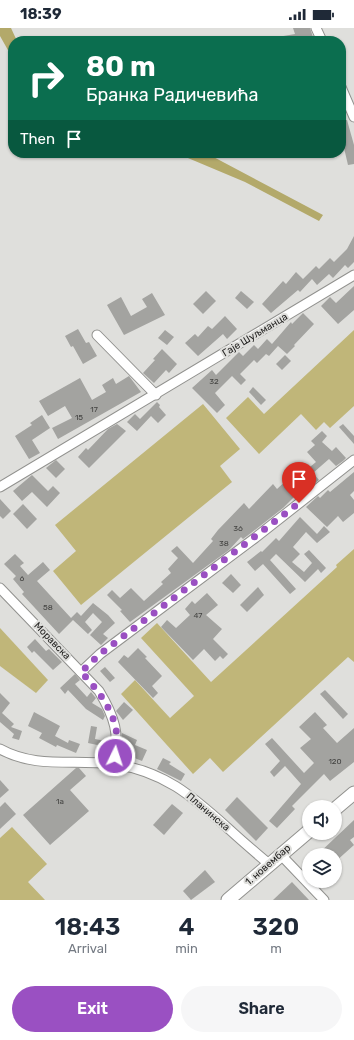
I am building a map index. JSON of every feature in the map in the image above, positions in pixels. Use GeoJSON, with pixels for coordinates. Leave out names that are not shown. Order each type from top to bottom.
{"type":"FeatureCollection","features":[{"type":"Feature","properties":{"kind":"main road"},"geometry":{"type":"LineString","coordinates":[[342,803],[354,793]]}},
{"type":"Feature","properties":{"kind":"main road","name":"1. новембар"},"geometry":{"type":"LineString","coordinates":[[228,900],[302,836]]}},
{"type":"Feature","properties":{"kind":"street"},"geometry":{"type":"LineString","coordinates":[[346,99],[354,118]]}},
{"type":"Feature","properties":{"kind":"street","name":"Гаје Шуљманца"},"geometry":{"type":"LineString","coordinates":[[0,487],[156,395],[354,275]]}},
{"type":"Feature","properties":{"kind":"street"},"geometry":{"type":"LineString","coordinates":[[97,335],[156,395]]}},
{"type":"Feature","properties":{"kind":"street"},"geometry":{"type":"LineString","coordinates":[[81,672],[100,654],[255,538],[354,460]]}},
{"type":"Feature","properties":{"kind":"street","name":"Моравска"},"geometry":{"type":"LineString","coordinates":[[0,588],[99,691],[109,708],[116,729],[117,748],[113,764]]}},
{"type":"Feature","properties":{"kind":"street","name":"Планинска"},"geometry":{"type":"LineString","coordinates":[[0,749],[32,761],[113,764],[140,770],[160,777],[192,796],[269,864]]}},
{"type":"Feature","properties":{"kind":"street"},"geometry":{"type":"LineString","coordinates":[[280,854],[324,900]]}},
{"type":"Feature","properties":{"kind":"shaded area"},"geometry":{"type":"Polygon","coordinates":[[[0,28],[11,28],[15,36],[8,36],[8,50],[0,36],[0,28]]]}},
{"type":"Feature","properties":{"kind":"shaded area"},"geometry":{"type":"Polygon","coordinates":[[[188,158],[215,158],[323,215],[319,221],[245,182],[188,158]]]}},
{"type":"Feature","properties":{"kind":"shaded area"},"geometry":{"type":"Polygon","coordinates":[[[354,330],[354,406],[330,428],[324,422],[316,430],[301,414],[259,454],[226,418],[248,397],[264,414],[354,330]]]}},
{"type":"Feature","properties":{"kind":"shaded area"},"geometry":{"type":"Polygon","coordinates":[[[203,404],[240,449],[220,466],[232,482],[81,605],[53,571],[76,551],[55,525],[203,404]]]}},
{"type":"Feature","properties":{"kind":"shaded area"},"geometry":{"type":"Polygon","coordinates":[[[354,549],[354,662],[348,657],[223,772],[210,758],[193,774],[121,694],[135,680],[170,718],[194,696],[141,638],[157,623],[211,682],[337,567],[336,565],[354,549]]]}},
{"type":"Feature","properties":{"kind":"shaded area"},"geometry":{"type":"Polygon","coordinates":[[[0,628],[48,680],[36,693],[0,666],[0,628]]]}},
{"type":"Feature","properties":{"kind":"shaded area"},"geometry":{"type":"Polygon","coordinates":[[[12,827],[47,864],[28,882],[45,900],[0,900],[0,838],[12,827]]]}},
{"type":"Feature","properties":{"kind":"building"},"geometry":{"type":"Polygon","coordinates":[[[293,28],[310,28],[313,36],[284,36],[295,34],[293,28]]]}},
{"type":"Feature","properties":{"kind":"building"},"geometry":{"type":"Polygon","coordinates":[[[346,120],[354,145],[354,164],[348,165],[346,156],[346,120]]]}},
{"type":"Feature","properties":{"kind":"building"},"geometry":{"type":"Polygon","coordinates":[[[354,236],[354,262],[348,268],[345,265],[333,278],[329,274],[317,285],[312,279],[300,292],[298,290],[271,313],[262,304],[283,281],[286,284],[296,272],[303,279],[316,266],[319,269],[330,258],[334,262],[347,249],[354,236]]]}},
{"type":"Feature","properties":{"kind":"building"},"geometry":{"type":"Polygon","coordinates":[[[354,286],[354,310],[338,324],[321,306],[330,297],[336,303],[354,286]]]}},
{"type":"Feature","properties":{"kind":"building"},"geometry":{"type":"Polygon","coordinates":[[[206,291],[216,301],[203,314],[193,304],[206,291]]]}},
{"type":"Feature","properties":{"kind":"building"},"geometry":{"type":"Polygon","coordinates":[[[241,291],[254,302],[247,309],[235,298],[241,291]]]}},
{"type":"Feature","properties":{"kind":"building"},"geometry":{"type":"Polygon","coordinates":[[[152,293],[165,315],[124,335],[107,305],[121,297],[131,316],[147,307],[142,299],[152,293]]]}},
{"type":"Feature","properties":{"kind":"building"},"geometry":{"type":"Polygon","coordinates":[[[303,313],[314,324],[287,354],[278,346],[269,356],[266,354],[257,363],[254,360],[240,374],[246,380],[241,385],[232,376],[215,393],[225,405],[217,413],[192,388],[212,370],[216,375],[239,352],[243,356],[254,345],[258,349],[267,339],[272,344],[291,322],[292,324],[303,313]]]}},
{"type":"Feature","properties":{"kind":"building"},"geometry":{"type":"Polygon","coordinates":[[[225,316],[237,329],[227,339],[223,334],[198,356],[185,343],[195,334],[198,337],[208,326],[212,329],[225,316]]]}},
{"type":"Feature","properties":{"kind":"building"},"geometry":{"type":"Polygon","coordinates":[[[78,329],[86,343],[89,342],[97,356],[83,364],[73,346],[71,347],[65,336],[78,329]]]}},
{"type":"Feature","properties":{"kind":"building"},"geometry":{"type":"Polygon","coordinates":[[[165,330],[174,337],[167,345],[158,338],[165,330]]]}},
{"type":"Feature","properties":{"kind":"building"},"geometry":{"type":"Polygon","coordinates":[[[162,349],[177,364],[169,373],[166,370],[154,383],[143,373],[155,360],[153,359],[162,349]]]}},
{"type":"Feature","properties":{"kind":"building"},"geometry":{"type":"Polygon","coordinates":[[[285,355],[291,361],[282,370],[276,364],[285,355]]]}},
{"type":"Feature","properties":{"kind":"building"},"geometry":{"type":"Polygon","coordinates":[[[129,376],[141,392],[58,439],[52,428],[72,418],[65,406],[48,416],[39,401],[80,378],[92,400],[106,392],[102,385],[113,378],[116,384],[129,376]]]}},
{"type":"Feature","properties":{"kind":"building"},"geometry":{"type":"Polygon","coordinates":[[[253,387],[266,400],[261,405],[249,392],[253,387]]]}},
{"type":"Feature","properties":{"kind":"building"},"geometry":{"type":"Polygon","coordinates":[[[157,402],[160,405],[159,407],[166,415],[158,423],[151,416],[137,431],[127,422],[135,414],[140,419],[157,402]]]}},
{"type":"Feature","properties":{"kind":"building"},"geometry":{"type":"Polygon","coordinates":[[[42,415],[50,428],[32,440],[40,453],[29,459],[15,436],[32,425],[30,423],[42,415]]]}},
{"type":"Feature","properties":{"kind":"building"},"geometry":{"type":"Polygon","coordinates":[[[117,424],[126,431],[89,468],[78,457],[86,448],[88,450],[108,429],[117,424]]]}},
{"type":"Feature","properties":{"kind":"building"},"geometry":{"type":"Polygon","coordinates":[[[343,424],[354,436],[354,444],[339,427],[343,424]]]}},
{"type":"Feature","properties":{"kind":"building"},"geometry":{"type":"Polygon","coordinates":[[[322,431],[327,436],[322,442],[332,451],[336,447],[346,458],[343,461],[336,466],[329,459],[313,473],[319,480],[297,497],[295,496],[283,508],[243,539],[241,537],[229,550],[130,622],[120,611],[122,610],[107,595],[112,590],[120,598],[131,588],[144,601],[163,584],[161,582],[171,573],[168,569],[178,558],[171,551],[177,546],[193,563],[213,541],[211,539],[218,530],[244,503],[249,509],[273,484],[277,489],[292,475],[295,479],[316,462],[307,452],[315,445],[311,441],[322,431]]]}},
{"type":"Feature","properties":{"kind":"building"},"geometry":{"type":"Polygon","coordinates":[[[56,460],[65,469],[56,478],[46,468],[56,460]]]}},
{"type":"Feature","properties":{"kind":"building"},"geometry":{"type":"Polygon","coordinates":[[[354,472],[354,491],[350,495],[354,500],[354,513],[343,522],[338,516],[327,527],[306,507],[318,496],[320,498],[328,490],[330,492],[354,472]]]}},
{"type":"Feature","properties":{"kind":"building"},"geometry":{"type":"Polygon","coordinates":[[[32,475],[48,491],[53,486],[60,493],[47,507],[32,492],[22,501],[13,491],[32,475]]]}},
{"type":"Feature","properties":{"kind":"building"},"geometry":{"type":"Polygon","coordinates":[[[0,499],[11,511],[3,519],[0,516],[0,499]]]}},
{"type":"Feature","properties":{"kind":"building"},"geometry":{"type":"Polygon","coordinates":[[[23,504],[37,519],[27,529],[13,514],[23,504]]]}},
{"type":"Feature","properties":{"kind":"building"},"geometry":{"type":"Polygon","coordinates":[[[300,517],[317,534],[324,526],[330,532],[317,543],[306,532],[293,547],[300,554],[292,562],[304,572],[312,563],[304,554],[309,550],[326,568],[321,573],[318,569],[305,582],[276,554],[270,560],[296,589],[290,594],[263,564],[255,571],[247,562],[261,551],[262,552],[276,538],[279,541],[300,517]]]}},
{"type":"Feature","properties":{"kind":"building"},"geometry":{"type":"Polygon","coordinates":[[[15,554],[24,563],[20,566],[28,575],[43,562],[50,570],[37,581],[71,618],[77,612],[81,616],[93,603],[108,615],[115,623],[103,634],[108,638],[101,645],[90,635],[102,622],[93,613],[85,622],[92,630],[88,634],[73,620],[59,634],[22,594],[24,592],[13,579],[16,576],[4,564],[15,554]]]}},
{"type":"Feature","properties":{"kind":"building"},"geometry":{"type":"Polygon","coordinates":[[[231,574],[241,585],[233,593],[222,583],[231,574]]]}},
{"type":"Feature","properties":{"kind":"building"},"geometry":{"type":"Polygon","coordinates":[[[258,587],[264,595],[247,612],[240,605],[258,587]]]}},
{"type":"Feature","properties":{"kind":"building"},"geometry":{"type":"Polygon","coordinates":[[[207,593],[218,605],[206,615],[222,629],[213,639],[228,654],[223,659],[220,656],[215,661],[204,649],[193,660],[161,627],[167,620],[176,628],[190,615],[185,609],[192,601],[195,604],[207,593]]]}},
{"type":"Feature","properties":{"kind":"building"},"geometry":{"type":"Polygon","coordinates":[[[35,639],[46,651],[49,649],[62,662],[53,670],[34,651],[32,653],[27,647],[35,639]]]}},
{"type":"Feature","properties":{"kind":"building"},"geometry":{"type":"Polygon","coordinates":[[[138,648],[162,676],[152,686],[158,693],[153,698],[118,662],[124,655],[128,658],[138,648]]]}},
{"type":"Feature","properties":{"kind":"building"},"geometry":{"type":"Polygon","coordinates":[[[105,667],[115,678],[110,682],[100,671],[105,667]]]}},
{"type":"Feature","properties":{"kind":"building"},"geometry":{"type":"Polygon","coordinates":[[[75,674],[80,680],[75,684],[87,697],[91,692],[96,698],[92,703],[102,709],[105,716],[103,720],[86,709],[68,690],[65,694],[60,688],[75,674]]]}},
{"type":"Feature","properties":{"kind":"building"},"geometry":{"type":"Polygon","coordinates":[[[325,690],[348,714],[343,719],[320,694],[325,690]]]}},
{"type":"Feature","properties":{"kind":"building"},"geometry":{"type":"Polygon","coordinates":[[[0,693],[10,703],[2,713],[14,724],[11,727],[22,731],[19,740],[12,738],[14,734],[0,722],[0,693]]]}},
{"type":"Feature","properties":{"kind":"building"},"geometry":{"type":"Polygon","coordinates":[[[124,702],[133,710],[123,720],[116,711],[124,702]]]}},
{"type":"Feature","properties":{"kind":"building"},"geometry":{"type":"Polygon","coordinates":[[[34,712],[60,726],[55,736],[68,743],[69,740],[80,744],[76,753],[57,745],[56,747],[39,738],[42,733],[28,726],[34,712]]]}},
{"type":"Feature","properties":{"kind":"building"},"geometry":{"type":"Polygon","coordinates":[[[315,712],[327,725],[323,728],[337,743],[354,728],[354,762],[330,781],[324,774],[292,806],[295,809],[277,828],[269,821],[301,784],[285,766],[274,777],[270,772],[280,761],[265,744],[272,738],[304,773],[314,763],[300,748],[311,739],[299,727],[315,712]]]}},
{"type":"Feature","properties":{"kind":"building"},"geometry":{"type":"Polygon","coordinates":[[[91,726],[97,727],[95,739],[110,742],[109,756],[101,754],[102,746],[88,743],[91,726]]]}},
{"type":"Feature","properties":{"kind":"building"},"geometry":{"type":"Polygon","coordinates":[[[122,733],[137,740],[135,745],[147,750],[142,761],[132,757],[133,754],[122,749],[122,733]]]}},
{"type":"Feature","properties":{"kind":"building"},"geometry":{"type":"Polygon","coordinates":[[[163,758],[171,762],[169,764],[185,774],[181,781],[157,769],[163,758]]]}},
{"type":"Feature","properties":{"kind":"building"},"geometry":{"type":"Polygon","coordinates":[[[76,768],[79,768],[86,776],[70,790],[89,811],[50,845],[23,815],[76,768]]]}},
{"type":"Feature","properties":{"kind":"building"},"geometry":{"type":"Polygon","coordinates":[[[0,780],[9,790],[0,798],[0,780]]]}},
{"type":"Feature","properties":{"kind":"building"},"geometry":{"type":"Polygon","coordinates":[[[237,797],[268,828],[256,841],[225,810],[237,797]]]}},
{"type":"Feature","properties":{"kind":"building"},"geometry":{"type":"Polygon","coordinates":[[[5,802],[16,814],[0,829],[0,807],[5,802]]]}},
{"type":"Feature","properties":{"kind":"building"},"geometry":{"type":"Polygon","coordinates":[[[172,804],[183,813],[164,835],[153,825],[172,804]]]}},
{"type":"Feature","properties":{"kind":"building"},"geometry":{"type":"Polygon","coordinates":[[[354,820],[354,837],[350,840],[354,845],[342,856],[342,848],[324,848],[333,840],[342,840],[342,831],[354,820]]]}},
{"type":"Feature","properties":{"kind":"building"},"geometry":{"type":"Polygon","coordinates":[[[205,870],[215,882],[191,900],[183,891],[205,870]]]}},
{"type":"Feature","properties":{"kind":"building"},"geometry":{"type":"Polygon","coordinates":[[[292,882],[309,900],[273,900],[292,882]]]}},
{"type":"Feature","properties":{"kind":"route"},"geometry":{"type":"LineString","coordinates":[[115,756],[117,748],[116,729],[109,708],[99,691],[81,672],[100,654],[255,538],[299,503]]}}]}
